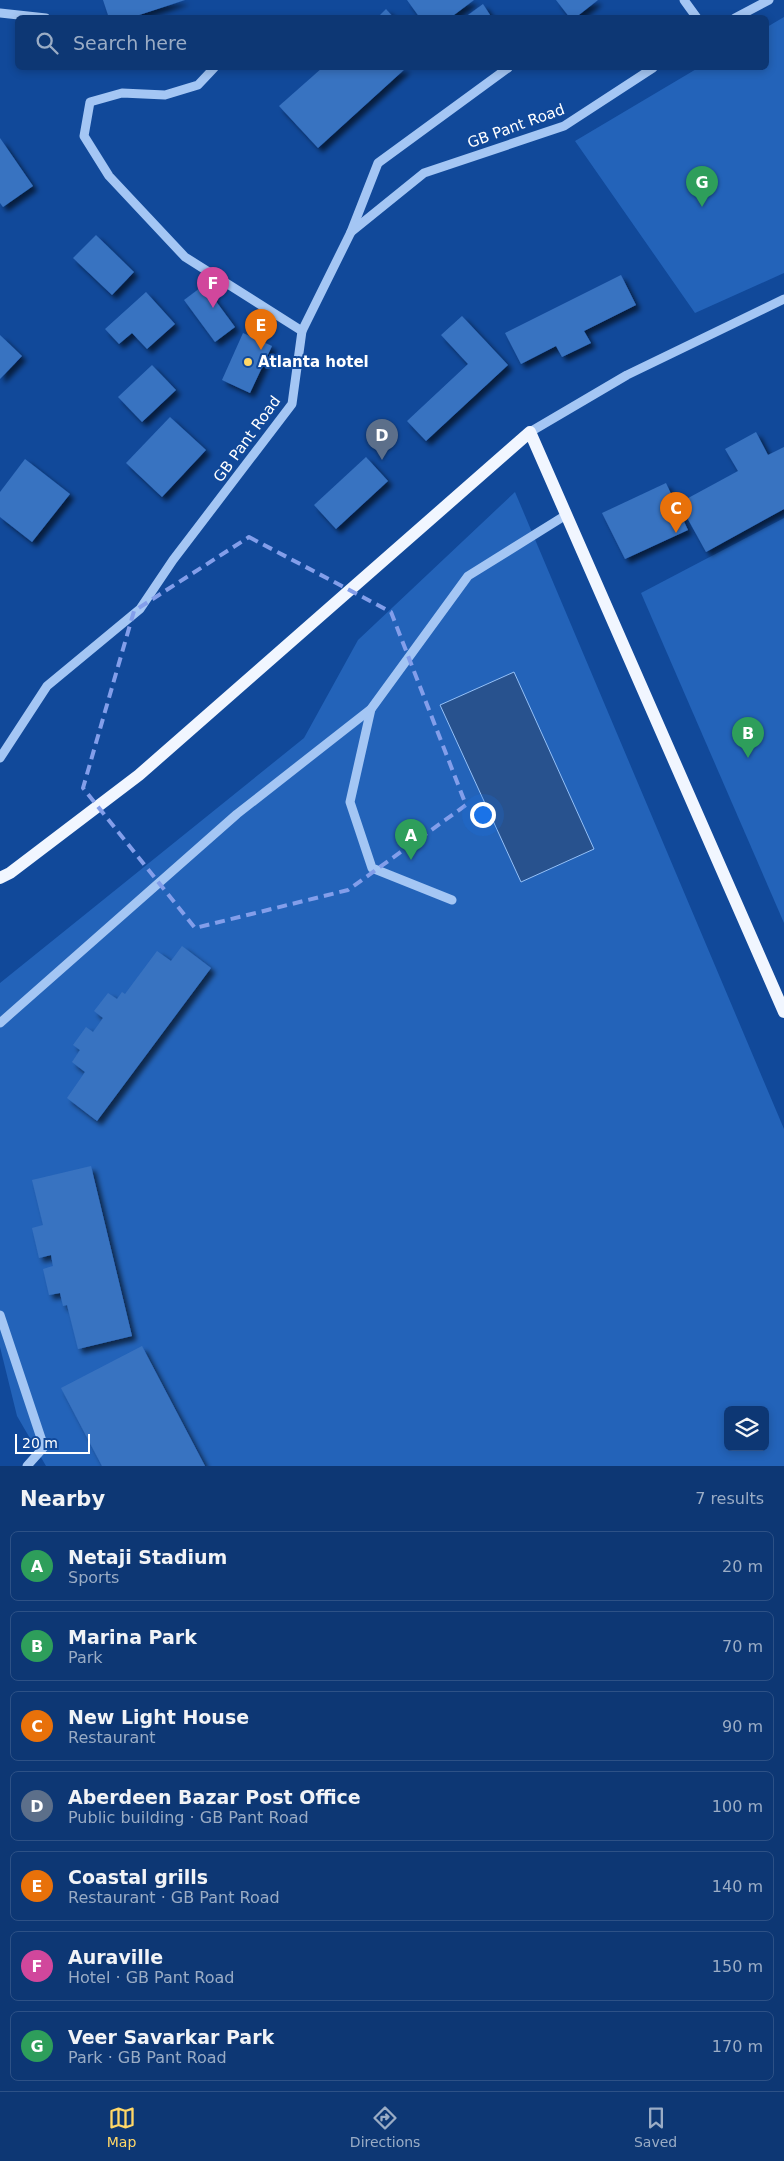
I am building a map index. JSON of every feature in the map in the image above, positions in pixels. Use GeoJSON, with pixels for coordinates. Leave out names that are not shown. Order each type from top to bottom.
{"type":"FeatureCollection","features":[{"type":"Feature","properties":{"kind":"main road"},"geometry":{"type":"LineString","coordinates":[[0,878],[10,873],[140,775],[530,432],[784,1012]]}},
{"type":"Feature","properties":{"kind":"street"},"geometry":{"type":"LineString","coordinates":[[684,0],[695,15]]}},
{"type":"Feature","properties":{"kind":"street"},"geometry":{"type":"LineString","coordinates":[[741,15],[769,0]]}},
{"type":"Feature","properties":{"kind":"street"},"geometry":{"type":"LineString","coordinates":[[0,14],[15,15]]}},
{"type":"Feature","properties":{"kind":"street"},"geometry":{"type":"LineString","coordinates":[[212,70],[198,85],[165,95],[122,93],[90,102],[84,136],[109,176],[185,258],[302,331]]}},
{"type":"Feature","properties":{"kind":"street"},"geometry":{"type":"LineString","coordinates":[[351,232],[378,163],[505,70]]}},
{"type":"Feature","properties":{"kind":"street","name":"GB Pant Road"},"geometry":{"type":"LineString","coordinates":[[0,758],[47,686],[140,609],[173,560],[292,404],[302,331],[351,232],[424,173],[564,126],[650,70]]}},
{"type":"Feature","properties":{"kind":"street"},"geometry":{"type":"LineString","coordinates":[[530,432],[627,375],[784,299]]}},
{"type":"Feature","properties":{"kind":"street"},"geometry":{"type":"LineString","coordinates":[[0,1023],[237,814],[371,709],[468,576],[566,515]]}},
{"type":"Feature","properties":{"kind":"street"},"geometry":{"type":"LineString","coordinates":[[371,709],[350,802],[372,868],[452,900]]}},
{"type":"Feature","properties":{"kind":"street"},"geometry":{"type":"LineString","coordinates":[[0,1315],[44,1447],[27,1466]]}},
{"type":"Feature","properties":{"kind":"highlighted area"},"geometry":{"type":"Polygon","coordinates":[[[249,537],[391,612],[466,805],[348,890],[195,928],[83,788],[134,611],[249,537]]]}},
{"type":"Feature","properties":{"kind":"shaded area"},"geometry":{"type":"Polygon","coordinates":[[[784,17],[784,273],[695,313],[575,141],[695,70],[769,70],[769,26],[784,17]]]}},
{"type":"Feature","properties":{"kind":"shaded area"},"geometry":{"type":"Polygon","coordinates":[[[515,492],[784,1129],[784,1466],[46,1466],[17,1416],[0,1347],[0,983],[304,738],[358,640],[515,492]]]}},
{"type":"Feature","properties":{"kind":"shaded area"},"geometry":{"type":"Polygon","coordinates":[[[784,518],[784,923],[641,593],[784,518]]]}},
{"type":"Feature","properties":{"kind":"shaded area"},"geometry":{"type":"Polygon","coordinates":[[[514,672],[594,849],[521,882],[440,705],[514,672]]]}},
{"type":"Feature","properties":{"kind":"building"},"geometry":{"type":"Polygon","coordinates":[[[103,0],[185,0],[139,15],[108,15],[103,0]]]}},
{"type":"Feature","properties":{"kind":"building"},"geometry":{"type":"Polygon","coordinates":[[[407,0],[474,0],[454,15],[418,15],[407,0]]]}},
{"type":"Feature","properties":{"kind":"building"},"geometry":{"type":"Polygon","coordinates":[[[556,0],[598,0],[579,15],[568,15],[556,0]]]}},
{"type":"Feature","properties":{"kind":"building"},"geometry":{"type":"Polygon","coordinates":[[[483,4],[490,15],[468,15],[483,4]]]}},
{"type":"Feature","properties":{"kind":"building"},"geometry":{"type":"Polygon","coordinates":[[[386,9],[391,15],[380,15],[386,9]]]}},
{"type":"Feature","properties":{"kind":"building"},"geometry":{"type":"Polygon","coordinates":[[[320,70],[404,70],[318,148],[279,106],[320,70]]]}},
{"type":"Feature","properties":{"kind":"building"},"geometry":{"type":"Polygon","coordinates":[[[0,138],[33,186],[3,207],[0,203],[0,138]]]}},
{"type":"Feature","properties":{"kind":"building"},"geometry":{"type":"Polygon","coordinates":[[[96,235],[134,272],[112,295],[73,258],[96,235]]]}},
{"type":"Feature","properties":{"kind":"building"},"geometry":{"type":"Polygon","coordinates":[[[621,275],[636,305],[584,331],[591,343],[562,357],[556,346],[521,364],[505,333],[621,275]]]}},
{"type":"Feature","properties":{"kind":"building"},"geometry":{"type":"Polygon","coordinates":[[[204,285],[235,327],[215,342],[184,300],[204,285]]]}},
{"type":"Feature","properties":{"kind":"building"},"geometry":{"type":"Polygon","coordinates":[[[146,292],[175,324],[147,349],[132,333],[119,344],[105,329],[146,292]]]}},
{"type":"Feature","properties":{"kind":"building"},"geometry":{"type":"Polygon","coordinates":[[[462,316],[508,365],[426,441],[407,421],[468,364],[441,335],[462,316]]]}},
{"type":"Feature","properties":{"kind":"building"},"geometry":{"type":"Polygon","coordinates":[[[243,333],[272,346],[250,393],[222,380],[243,333]]]}},
{"type":"Feature","properties":{"kind":"building"},"geometry":{"type":"Polygon","coordinates":[[[0,335],[22,356],[0,379],[0,335]]]}},
{"type":"Feature","properties":{"kind":"building"},"geometry":{"type":"Polygon","coordinates":[[[152,365],[176,390],[142,422],[118,397],[152,365]]]}},
{"type":"Feature","properties":{"kind":"building"},"geometry":{"type":"Polygon","coordinates":[[[170,417],[206,450],[162,497],[126,463],[170,417]]]}},
{"type":"Feature","properties":{"kind":"building"},"geometry":{"type":"Polygon","coordinates":[[[756,432],[768,455],[784,447],[784,509],[706,552],[679,503],[738,471],[725,449],[756,432]]]}},
{"type":"Feature","properties":{"kind":"building"},"geometry":{"type":"Polygon","coordinates":[[[366,457],[388,481],[336,529],[314,505],[366,457]]]}},
{"type":"Feature","properties":{"kind":"building"},"geometry":{"type":"Polygon","coordinates":[[[25,459],[70,494],[32,542],[0,517],[0,492],[25,459]]]}},
{"type":"Feature","properties":{"kind":"building"},"geometry":{"type":"Polygon","coordinates":[[[666,483],[688,530],[625,559],[602,513],[666,483]]]}},
{"type":"Feature","properties":{"kind":"building"},"geometry":{"type":"Polygon","coordinates":[[[182,946],[211,968],[97,1121],[67,1098],[85,1072],[72,1062],[80,1050],[73,1045],[86,1027],[93,1032],[103,1018],[94,1011],[108,993],[117,999],[122,992],[125,994],[157,951],[171,961],[182,946]]]}},
{"type":"Feature","properties":{"kind":"building"},"geometry":{"type":"Polygon","coordinates":[[[91,1166],[132,1336],[78,1349],[67,1305],[63,1306],[60,1293],[49,1295],[43,1269],[53,1266],[51,1255],[39,1258],[32,1228],[43,1225],[32,1180],[91,1166]]]}},
{"type":"Feature","properties":{"kind":"building"},"geometry":{"type":"Polygon","coordinates":[[[142,1346],[205,1466],[102,1466],[61,1388],[142,1346]]]}},
{"type":"Feature","properties":{"kind":"place","name":"Veer Savarkar Park"},"geometry":{"type":"Point","coordinates":[702,207]}},
{"type":"Feature","properties":{"kind":"place","name":"Auraville"},"geometry":{"type":"Point","coordinates":[213,308]}},
{"type":"Feature","properties":{"kind":"place","name":"Coastal grills"},"geometry":{"type":"Point","coordinates":[261,350]}},
{"type":"Feature","properties":{"kind":"place","name":"Atlanta hotel"},"geometry":{"type":"Point","coordinates":[248,362]}},
{"type":"Feature","properties":{"kind":"place","name":"Aberdeen Bazar Post Office"},"geometry":{"type":"Point","coordinates":[382,460]}},
{"type":"Feature","properties":{"kind":"place","name":"New Light House"},"geometry":{"type":"Point","coordinates":[676,533]}},
{"type":"Feature","properties":{"kind":"place","name":"Marina Park"},"geometry":{"type":"Point","coordinates":[748,758]}},
{"type":"Feature","properties":{"kind":"place","name":"Netaji Stadium"},"geometry":{"type":"Point","coordinates":[411,860]}}]}
